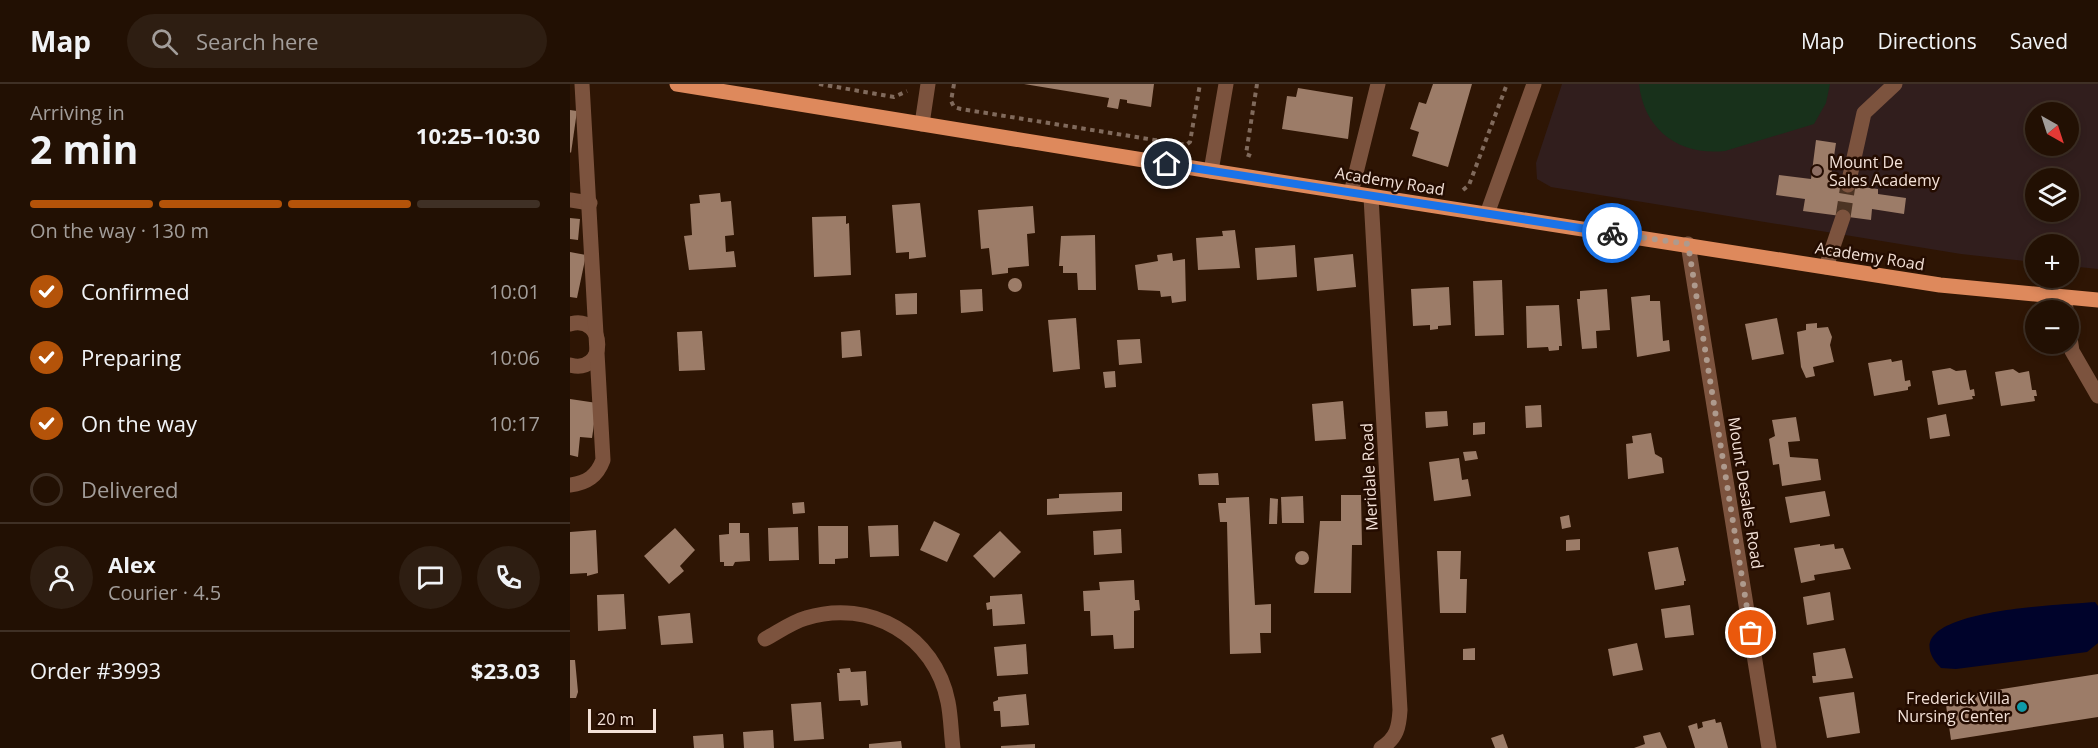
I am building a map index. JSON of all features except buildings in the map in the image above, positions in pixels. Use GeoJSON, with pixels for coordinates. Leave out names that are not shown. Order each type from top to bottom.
{"type":"FeatureCollection","features":[{"type":"Feature","properties":{"kind":"main road","name":"Academy Road"},"geometry":{"type":"LineString","coordinates":[[677,84],[1371,197],[1688,244],[2039,300]]}},
{"type":"Feature","properties":{"kind":"main road","name":"Academy Road"},"geometry":{"type":"LineString","coordinates":[[2079,302],[2098,300]]}},
{"type":"Feature","properties":{"kind":"street"},"geometry":{"type":"LineString","coordinates":[[570,485],[582,484],[593,477],[599,471],[603,460],[599,347],[582,84]]}},
{"type":"Feature","properties":{"kind":"street"},"geometry":{"type":"LineString","coordinates":[[922,124],[928,84]]}},
{"type":"Feature","properties":{"kind":"street"},"geometry":{"type":"LineString","coordinates":[[1211,171],[1226,84]]}},
{"type":"Feature","properties":{"kind":"street"},"geometry":{"type":"LineString","coordinates":[[1352,193],[1378,84]]}},
{"type":"Feature","properties":{"kind":"street"},"geometry":{"type":"LineString","coordinates":[[1487,214],[1534,84]]}},
{"type":"Feature","properties":{"kind":"street"},"geometry":{"type":"LineString","coordinates":[[1848,185],[1864,113],[1895,84]]}},
{"type":"Feature","properties":{"kind":"street","name":"Meridale Road"},"geometry":{"type":"LineString","coordinates":[[1371,197],[1400,710],[1399,726],[1393,739],[1381,748]]}},
{"type":"Feature","properties":{"kind":"street"},"geometry":{"type":"LineString","coordinates":[[570,200],[590,203]]}},
{"type":"Feature","properties":{"kind":"street"},"geometry":{"type":"LineString","coordinates":[[1826,267],[1843,217]]}},
{"type":"Feature","properties":{"kind":"street","name":"Mount Desales Road"},"geometry":{"type":"LineString","coordinates":[[1688,244],[1769,748]]}},
{"type":"Feature","properties":{"kind":"street"},"geometry":{"type":"LineString","coordinates":[[570,324],[584,323],[592,328],[597,335],[599,347],[589,363],[583,366],[570,365]]}},
{"type":"Feature","properties":{"kind":"street"},"geometry":{"type":"LineString","coordinates":[[2074,354],[2098,396]]}},
{"type":"Feature","properties":{"kind":"street"},"geometry":{"type":"LineString","coordinates":[[765,639],[804,618],[836,612],[861,612],[886,621],[908,635],[940,677],[948,702],[953,748]]}},
{"type":"Feature","properties":{"kind":"path"},"geometry":{"type":"LineString","coordinates":[[819,84],[894,97],[907,92],[908,84]]}},
{"type":"Feature","properties":{"kind":"path"},"geometry":{"type":"LineString","coordinates":[[954,84],[951,101],[954,107],[961,109],[1186,145],[1190,142],[1200,84]]}},
{"type":"Feature","properties":{"kind":"path"},"geometry":{"type":"LineString","coordinates":[[1257,84],[1246,154],[1258,158]]}},
{"type":"Feature","properties":{"kind":"path"},"geometry":{"type":"LineString","coordinates":[[1453,189],[1464,190],[1469,185],[1507,84]]}},
{"type":"Feature","properties":{"kind":"shaded area","name":"Mount De Sales Academy"},"geometry":{"type":"Polygon","coordinates":[[[1562,84],[2098,84],[2098,269],[2079,267],[2079,234],[2025,234],[2025,261],[1961,254],[1551,187],[1537,179],[1536,163],[1562,84]]]}},
{"type":"Feature","properties":{"kind":"green space"},"geometry":{"type":"Polygon","coordinates":[[[1639,84],[1830,84],[1826,103],[1814,124],[1725,151],[1708,151],[1679,144],[1656,127],[1642,100],[1639,84]]]}},
{"type":"Feature","properties":{"kind":"water"},"geometry":{"type":"Polygon","coordinates":[[[2095,602],[2098,606],[2098,643],[2087,652],[1956,669],[1941,668],[1930,648],[1937,633],[1957,622],[2019,608],[2095,602]]]}},
{"type":"Feature","properties":{"kind":"tunnel"},"geometry":{"type":"LineString","coordinates":[[1843,217],[1848,185]]}},
{"type":"Feature","properties":{"kind":"way so far"},"geometry":{"type":"LineString","coordinates":[[1612,233],[1688,244],[1751,633]]}},
{"type":"Feature","properties":{"kind":"place","name":"Mount De Sales Academy"},"geometry":{"type":"Point","coordinates":[1817,171]}},
{"type":"Feature","properties":{"kind":"place","name":"Frederick Villa Nursing Center"},"geometry":{"type":"Point","coordinates":[2022,707]}},
{"type":"Feature","properties":{"kind":"route"},"geometry":{"type":"LineString","coordinates":[[1167,164],[1612,233]]}}]}
